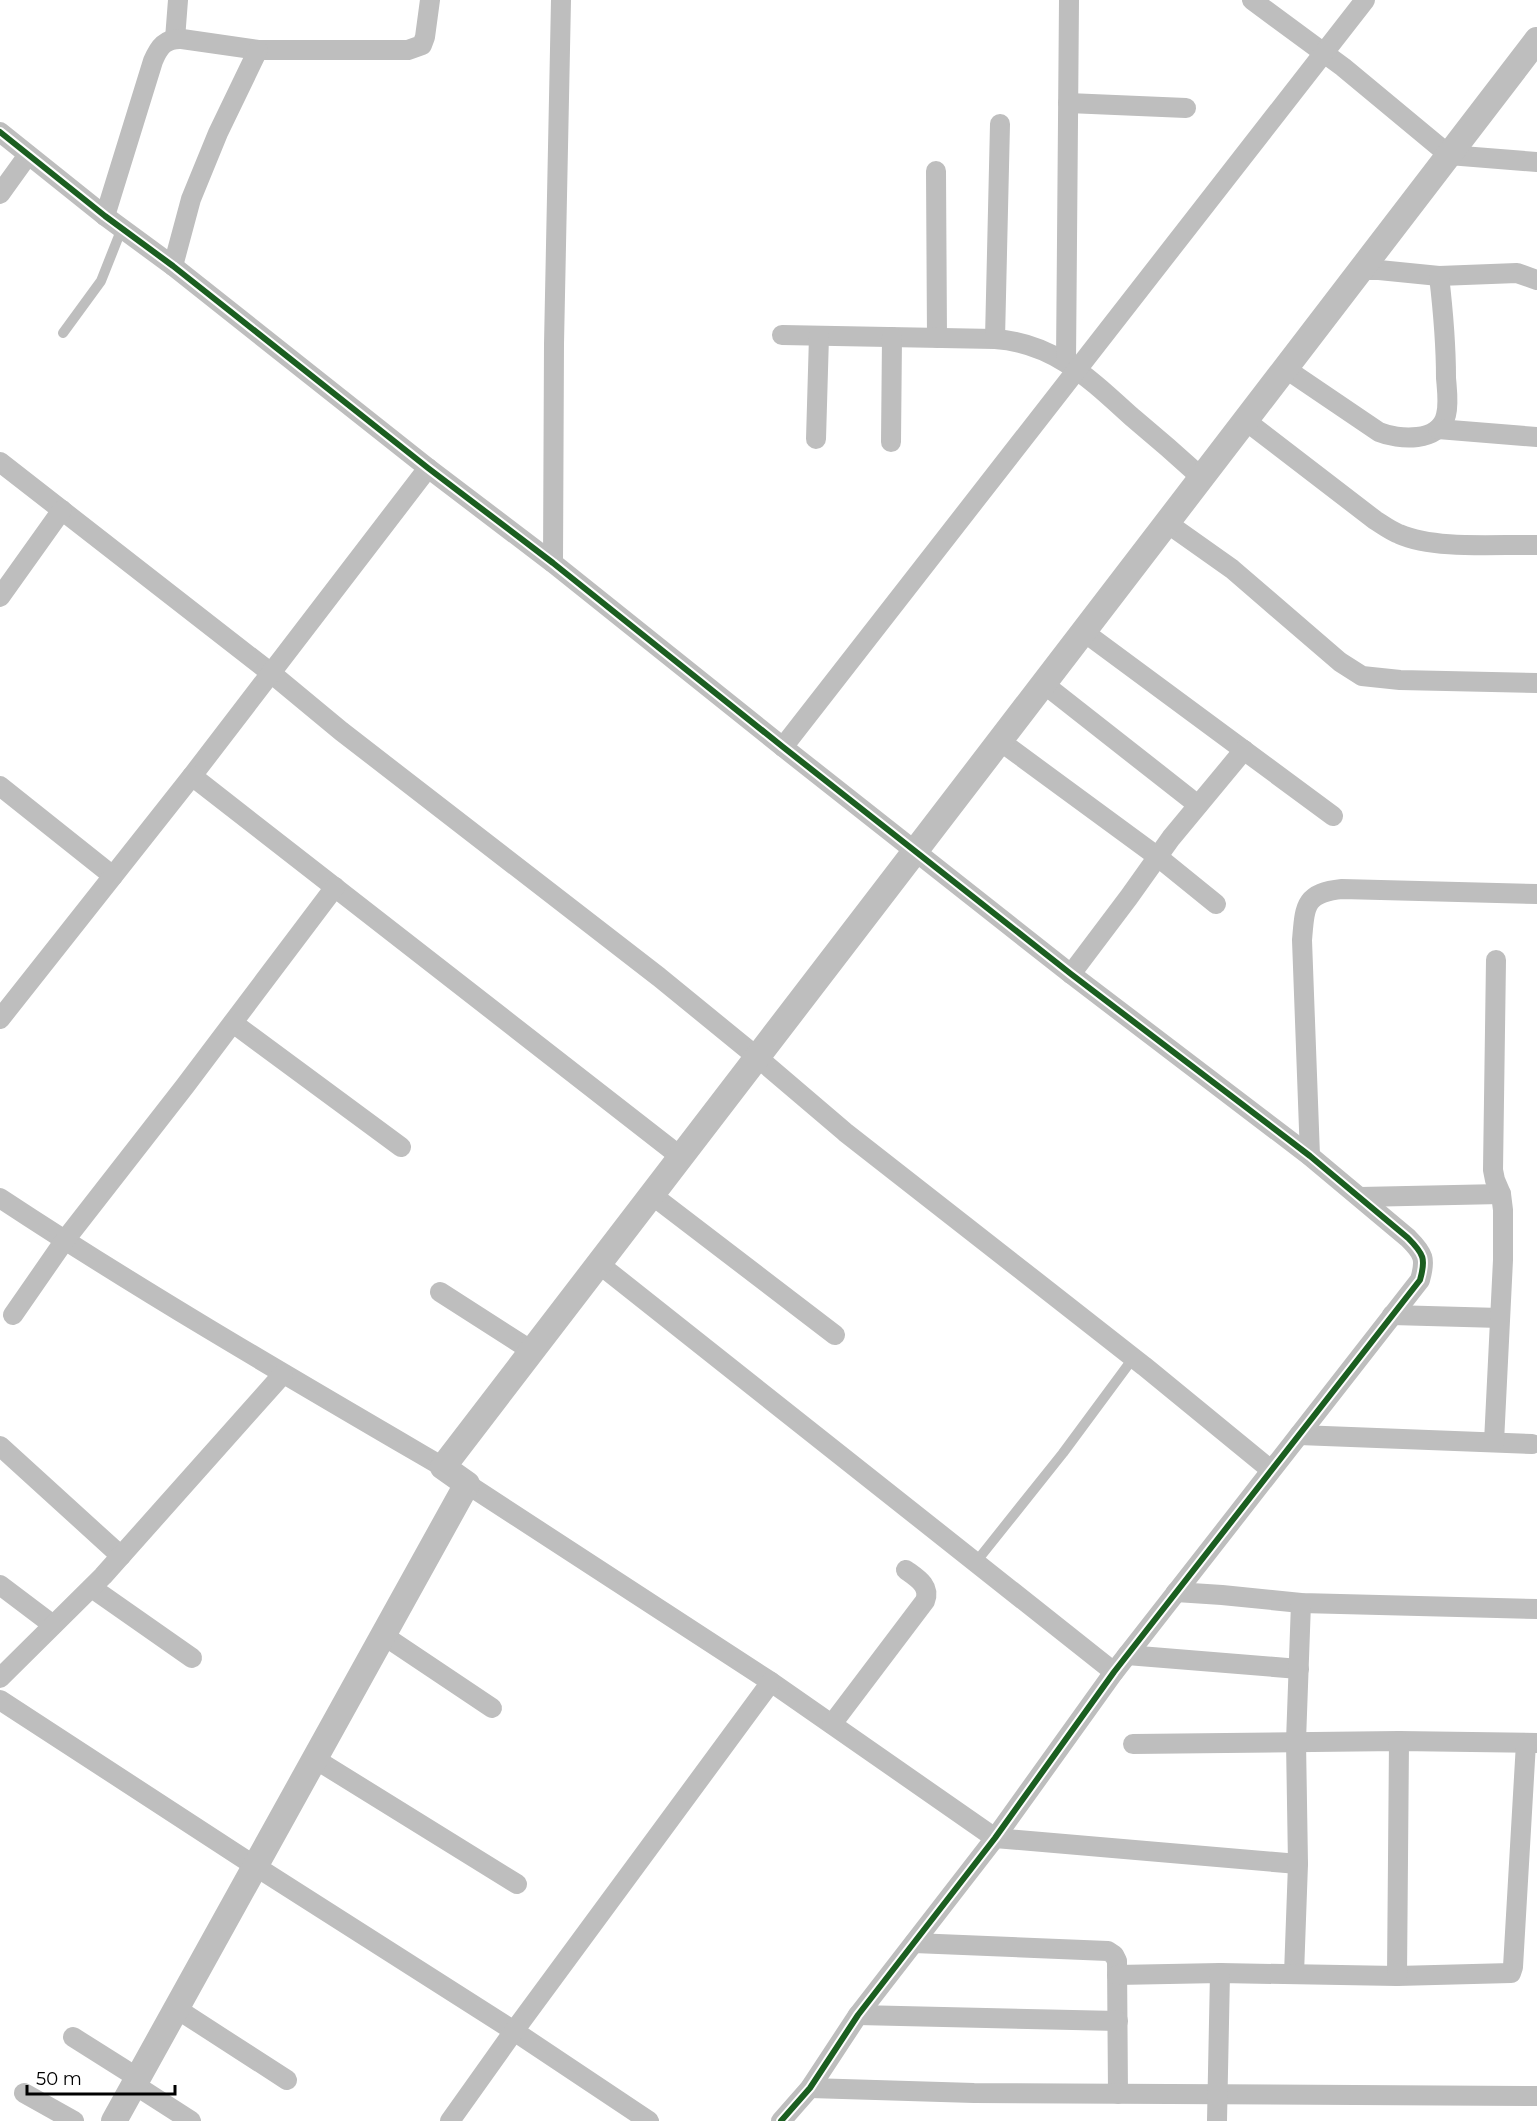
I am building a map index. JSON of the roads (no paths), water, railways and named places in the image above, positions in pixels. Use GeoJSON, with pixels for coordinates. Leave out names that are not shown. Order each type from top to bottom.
{"type":"FeatureCollection","features":[{"type":"Feature","properties":{"kind":"street"},"geometry":{"type":"LineString","coordinates":[[175,39],[178,0]]}},
{"type":"Feature","properties":{"kind":"street"},"geometry":{"type":"LineString","coordinates":[[105,216],[156,54],[159,47],[167,40],[175,39],[258,50],[408,50],[422,45],[425,38],[429,0]]}},
{"type":"Feature","properties":{"kind":"street"},"geometry":{"type":"LineString","coordinates":[[553,562],[554,344],[561,0]]}},
{"type":"Feature","properties":{"kind":"street"},"geometry":{"type":"LineString","coordinates":[[1069,0],[1068,103],[1072,366]]}},
{"type":"Feature","properties":{"kind":"street"},"geometry":{"type":"LineString","coordinates":[[1252,0],[1324,53],[1449,155],[1537,162]]}},
{"type":"Feature","properties":{"kind":"street"},"geometry":{"type":"LineString","coordinates":[[783,747],[1072,366],[1365,0]]}},
{"type":"Feature","properties":{"kind":"street"},"geometry":{"type":"LineString","coordinates":[[443,1467],[1537,40]]}},
{"type":"Feature","properties":{"kind":"street"},"geometry":{"type":"LineString","coordinates":[[173,266],[191,199],[222,123],[258,50]]}},
{"type":"Feature","properties":{"kind":"street"},"geometry":{"type":"LineString","coordinates":[[1068,103],[1186,108]]}},
{"type":"Feature","properties":{"kind":"street"},"geometry":{"type":"LineString","coordinates":[[995,339],[1000,124]]}},
{"type":"Feature","properties":{"kind":"street"},"geometry":{"type":"LineString","coordinates":[[0,132],[428,468],[553,562],[1071,974],[1310,1156],[1408,1238],[1420,1251],[1424,1264],[1420,1280],[1113,1672],[995,1838],[858,2015],[810,2088],[781,2121]]}},
{"type":"Feature","properties":{"kind":"street"},"geometry":{"type":"LineString","coordinates":[[0,194],[28,155]]}},
{"type":"Feature","properties":{"kind":"street"},"geometry":{"type":"LineString","coordinates":[[936,171],[937,338]]}},
{"type":"Feature","properties":{"kind":"street"},"geometry":{"type":"LineString","coordinates":[[1361,270],[1439,276],[1517,273],[1537,280]]}},
{"type":"Feature","properties":{"kind":"street"},"geometry":{"type":"LineString","coordinates":[[1438,429],[1446,417],[1447,401],[1445,338],[1439,276]]}},
{"type":"Feature","properties":{"kind":"street"},"geometry":{"type":"LineString","coordinates":[[782,335],[1015,340],[1040,348],[1072,366],[1202,478]]}},
{"type":"Feature","properties":{"kind":"street"},"geometry":{"type":"LineString","coordinates":[[816,439],[819,336]]}},
{"type":"Feature","properties":{"kind":"street"},"geometry":{"type":"LineString","coordinates":[[891,442],[892,337]]}},
{"type":"Feature","properties":{"kind":"street"},"geometry":{"type":"LineString","coordinates":[[1286,369],[1378,432],[1390,437],[1405,439],[1423,436],[1438,429],[1537,437]]}},
{"type":"Feature","properties":{"kind":"street"},"geometry":{"type":"LineString","coordinates":[[1246,421],[1375,520],[1398,534],[1419,541],[1537,545]]}},
{"type":"Feature","properties":{"kind":"street"},"geometry":{"type":"LineString","coordinates":[[0,462],[271,673],[341,731],[572,909],[758,1057],[845,1132],[1134,1358],[1271,1470]]}},
{"type":"Feature","properties":{"kind":"street"},"geometry":{"type":"LineString","coordinates":[[0,1018],[192,776],[428,468]]}},
{"type":"Feature","properties":{"kind":"street"},"geometry":{"type":"LineString","coordinates":[[0,597],[62,510]]}},
{"type":"Feature","properties":{"kind":"street"},"geometry":{"type":"LineString","coordinates":[[1167,523],[1232,569],[1340,662],[1362,676],[1400,681],[1537,683]]}},
{"type":"Feature","properties":{"kind":"street"},"geometry":{"type":"LineString","coordinates":[[1084,632],[1334,816]]}},
{"type":"Feature","properties":{"kind":"street"},"geometry":{"type":"LineString","coordinates":[[1044,684],[1198,805]]}},
{"type":"Feature","properties":{"kind":"street"},"geometry":{"type":"LineString","coordinates":[[1000,741],[1158,856],[1216,904]]}},
{"type":"Feature","properties":{"kind":"street"},"geometry":{"type":"LineString","coordinates":[[1071,974],[1158,856],[1244,750]]}},
{"type":"Feature","properties":{"kind":"street"},"geometry":{"type":"LineString","coordinates":[[192,776],[681,1157]]}},
{"type":"Feature","properties":{"kind":"street"},"geometry":{"type":"LineString","coordinates":[[0,786],[113,876]]}},
{"type":"Feature","properties":{"kind":"street"},"geometry":{"type":"LineString","coordinates":[[13,1315],[65,1240],[334,888]]}},
{"type":"Feature","properties":{"kind":"street"},"geometry":{"type":"LineString","coordinates":[[1310,1156],[1302,940],[1304,915],[1310,900],[1324,891],[1342,889],[1537,894]]}},
{"type":"Feature","properties":{"kind":"street"},"geometry":{"type":"LineString","coordinates":[[1494,1442],[1503,1260],[1501,1194],[1493,1170],[1496,960]]}},
{"type":"Feature","properties":{"kind":"street"},"geometry":{"type":"LineString","coordinates":[[233,1023],[400,1147]]}},
{"type":"Feature","properties":{"kind":"street"},"geometry":{"type":"LineString","coordinates":[[1360,1197],[1501,1194]]}},
{"type":"Feature","properties":{"kind":"street"},"geometry":{"type":"LineString","coordinates":[[652,1195],[835,1335]]}},
{"type":"Feature","properties":{"kind":"street"},"geometry":{"type":"LineString","coordinates":[[0,1198],[283,1374],[443,1467],[771,1682],[995,1838],[1298,1864]]}},
{"type":"Feature","properties":{"kind":"street"},"geometry":{"type":"LineString","coordinates":[[599,1264],[1113,1672]]}},
{"type":"Feature","properties":{"kind":"street"},"geometry":{"type":"LineString","coordinates":[[440,1292],[532,1351]]}},
{"type":"Feature","properties":{"kind":"street"},"geometry":{"type":"LineString","coordinates":[[1392,1315],[1500,1318]]}},
{"type":"Feature","properties":{"kind":"street"},"geometry":{"type":"LineString","coordinates":[[0,1678],[92,1588],[283,1374]]}},
{"type":"Feature","properties":{"kind":"street"},"geometry":{"type":"LineString","coordinates":[[1299,1435],[1532,1443]]}},
{"type":"Feature","properties":{"kind":"street"},"geometry":{"type":"LineString","coordinates":[[0,1446],[121,1556]]}},
{"type":"Feature","properties":{"kind":"street"},"geometry":{"type":"LineString","coordinates":[[114,2121],[467,1484]]}},
{"type":"Feature","properties":{"kind":"street"},"geometry":{"type":"LineString","coordinates":[[832,1724],[928,1595],[921,1581],[906,1570]]}},
{"type":"Feature","properties":{"kind":"street"},"geometry":{"type":"LineString","coordinates":[[0,1585],[53,1625]]}},
{"type":"Feature","properties":{"kind":"street"},"geometry":{"type":"LineString","coordinates":[[92,1588],[192,1658]]}},
{"type":"Feature","properties":{"kind":"street"},"geometry":{"type":"LineString","coordinates":[[1176,1593],[1301,1603],[1537,1609]]}},
{"type":"Feature","properties":{"kind":"street"},"geometry":{"type":"LineString","coordinates":[[1294,1974],[1298,1864],[1296,1742],[1301,1603]]}},
{"type":"Feature","properties":{"kind":"street"},"geometry":{"type":"LineString","coordinates":[[383,1635],[492,1708]]}},
{"type":"Feature","properties":{"kind":"street"},"geometry":{"type":"LineString","coordinates":[[1127,1655],[1299,1669]]}},
{"type":"Feature","properties":{"kind":"street"},"geometry":{"type":"LineString","coordinates":[[450,2121],[771,1682]]}},
{"type":"Feature","properties":{"kind":"street"},"geometry":{"type":"LineString","coordinates":[[0,1700],[514,2031],[649,2121]]}},
{"type":"Feature","properties":{"kind":"street"},"geometry":{"type":"LineString","coordinates":[[1397,1976],[1399,1741]]}},
{"type":"Feature","properties":{"kind":"street"},"geometry":{"type":"LineString","coordinates":[[1117,1975],[1220,1973],[1397,1976],[1511,1972],[1532,1743],[1399,1741],[1133,1744]]}},
{"type":"Feature","properties":{"kind":"street"},"geometry":{"type":"LineString","coordinates":[[315,1759],[517,1884]]}},
{"type":"Feature","properties":{"kind":"street"},"geometry":{"type":"LineString","coordinates":[[914,1944],[1108,1951],[1114,1955],[1117,1961],[1118,2094]]}},
{"type":"Feature","properties":{"kind":"street"},"geometry":{"type":"LineString","coordinates":[[1217,2121],[1220,1973]]}},
{"type":"Feature","properties":{"kind":"street"},"geometry":{"type":"LineString","coordinates":[[177,2009],[287,2080]]}},
{"type":"Feature","properties":{"kind":"street"},"geometry":{"type":"LineString","coordinates":[[858,2015],[1118,2021]]}},
{"type":"Feature","properties":{"kind":"street"},"geometry":{"type":"LineString","coordinates":[[73,2037],[191,2121]]}},
{"type":"Feature","properties":{"kind":"street"},"geometry":{"type":"LineString","coordinates":[[810,2088],[974,2093],[1537,2096]]}},
{"type":"Feature","properties":{"kind":"street"},"geometry":{"type":"LineString","coordinates":[[24,2093],[74,2121]]}},
{"type":"Feature","properties":{"kind":"lane"},"geometry":{"type":"LineString","coordinates":[[63,333],[101,281],[122,228]]}},
{"type":"Feature","properties":{"kind":"lane"},"geometry":{"type":"LineString","coordinates":[[976,1563],[1134,1358]]}}]}
